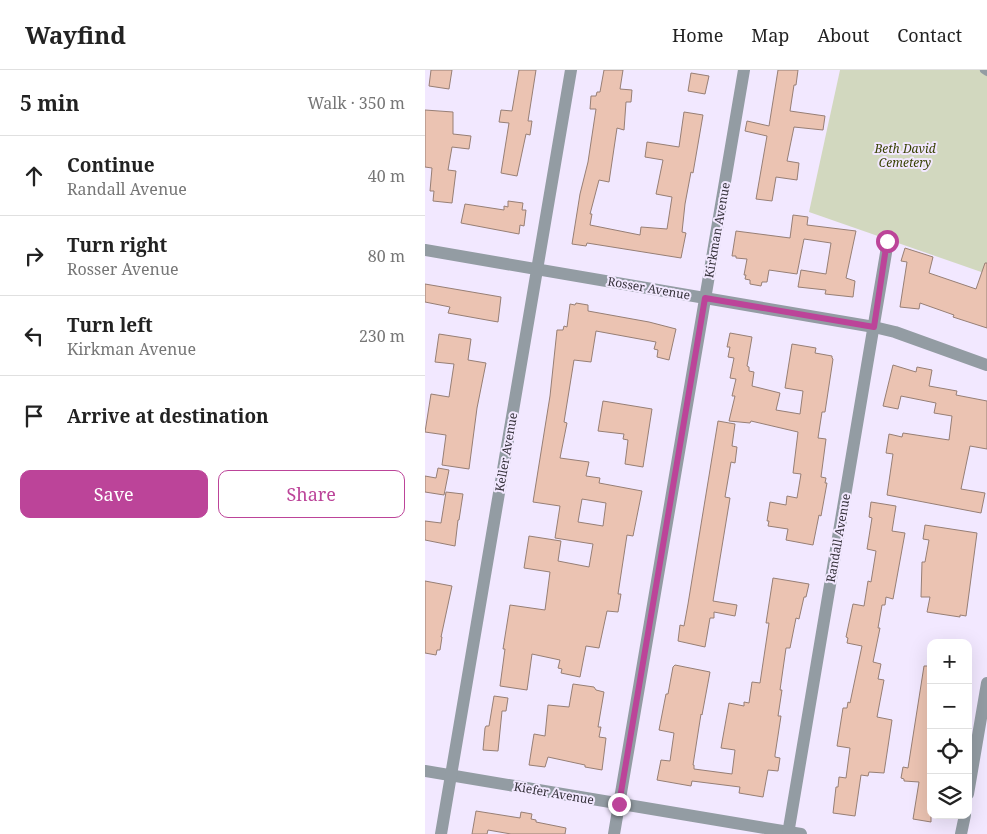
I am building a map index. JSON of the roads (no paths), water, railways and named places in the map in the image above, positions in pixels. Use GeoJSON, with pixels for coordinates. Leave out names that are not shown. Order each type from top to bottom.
{"type":"FeatureCollection","features":[{"type":"Feature","properties":{"kind":"street","name":"Keller Avenue"},"geometry":{"type":"LineString","coordinates":[[441,834],[571,70]]}},
{"type":"Feature","properties":{"kind":"street","name":"Kirkman Avenue"},"geometry":{"type":"LineString","coordinates":[[614,834],[744,70]]}},
{"type":"Feature","properties":{"kind":"street","name":"Randall Avenue"},"geometry":{"type":"LineString","coordinates":[[792,833],[887,241]]}},
{"type":"Feature","properties":{"kind":"street","name":"Rosser Avenue"},"geometry":{"type":"LineString","coordinates":[[425,250],[874,327],[895,332],[987,365]]}},
{"type":"Feature","properties":{"kind":"street"},"geometry":{"type":"LineString","coordinates":[[971,774],[987,683]]}},
{"type":"Feature","properties":{"kind":"street","name":"Kiefer Avenue"},"geometry":{"type":"LineString","coordinates":[[425,771],[792,833]]}},
{"type":"Feature","properties":{"kind":"street"},"geometry":{"type":"LineString","coordinates":[[961,834],[964,819]]}},
{"type":"Feature","properties":{"kind":"park label","name":"Beth David Cemetery"},"geometry":{"type":"Point","coordinates":[905,155]}}]}
